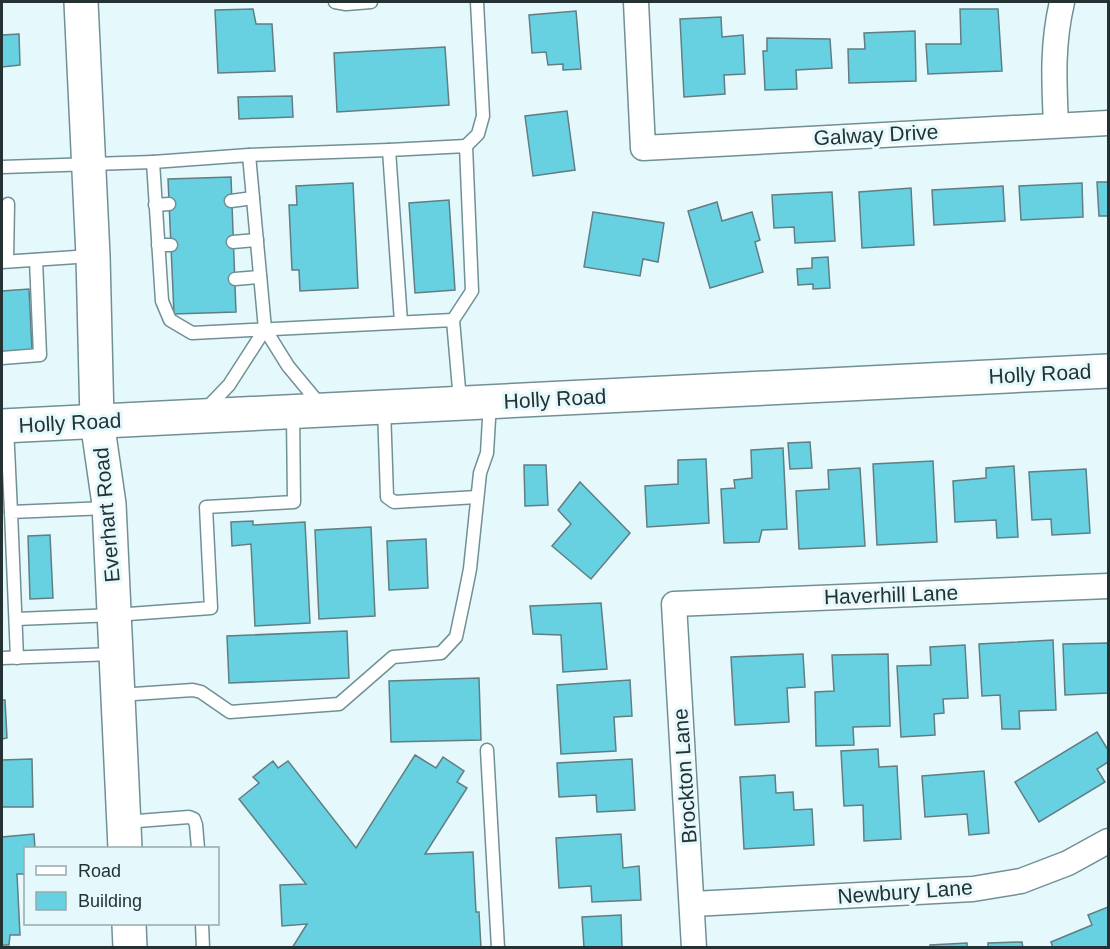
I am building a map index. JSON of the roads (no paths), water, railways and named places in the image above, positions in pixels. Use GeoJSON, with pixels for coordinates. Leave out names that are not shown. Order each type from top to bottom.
{"type":"FeatureCollection","features":[{"type":"Feature","properties":{"kind":"main road","name":"Everhart Road"},"geometry":{"type":"LineString","coordinates":[[81,2],[93,256],[97,421],[109,508],[125,835]]}},
{"type":"Feature","properties":{"kind":"main road","name":"Holly Road"},"geometry":{"type":"LineString","coordinates":[[4,426],[1108,371]]}},
{"type":"Feature","properties":{"kind":"main road"},"geometry":{"type":"LineString","coordinates":[[129,925],[130,948]]}},
{"type":"Feature","properties":{"kind":"street","name":"Galway Drive"},"geometry":{"type":"LineString","coordinates":[[636,2],[643,148],[1108,123]]}},
{"type":"Feature","properties":{"kind":"street"},"geometry":{"type":"LineString","coordinates":[[1056,125],[1053,63],[1062,2]]}},
{"type":"Feature","properties":{"kind":"street","name":"Haverhill Lane"},"geometry":{"type":"LineString","coordinates":[[674,604],[1108,586]]}},
{"type":"Feature","properties":{"kind":"street","name":"Brockton Lane"},"geometry":{"type":"LineString","coordinates":[[674,604],[694,948]]}},
{"type":"Feature","properties":{"kind":"street","name":"Newbury Lane"},"geometry":{"type":"LineString","coordinates":[[693,904],[973,889],[1021,881],[1068,863],[1108,841]]}},
{"type":"Feature","properties":{"kind":"lane"},"geometry":{"type":"LineString","coordinates":[[335,2],[346,4],[371,2]]}},
{"type":"Feature","properties":{"kind":"lane"},"geometry":{"type":"LineString","coordinates":[[2,167],[153,162],[249,155],[466,146],[478,134],[483,116],[477,2]]}},
{"type":"Feature","properties":{"kind":"lane"},"geometry":{"type":"LineString","coordinates":[[118,696],[193,690],[201,692],[230,712],[339,704],[393,657],[441,653],[456,637],[470,569],[480,473],[487,453],[453,320],[472,291],[466,146]]}},
{"type":"Feature","properties":{"kind":"lane"},"geometry":{"type":"LineString","coordinates":[[389,150],[401,322]]}},
{"type":"Feature","properties":{"kind":"lane"},"geometry":{"type":"LineString","coordinates":[[249,155],[265,329],[288,366],[325,410]]}},
{"type":"Feature","properties":{"kind":"lane"},"geometry":{"type":"LineString","coordinates":[[153,162],[155,205],[165,245],[167,283],[162,301],[170,320],[192,333],[453,320]]}},
{"type":"Feature","properties":{"kind":"lane"},"geometry":{"type":"LineString","coordinates":[[231,201],[253,198]]}},
{"type":"Feature","properties":{"kind":"lane"},"geometry":{"type":"LineString","coordinates":[[8,204],[4,262],[93,256]]}},
{"type":"Feature","properties":{"kind":"lane"},"geometry":{"type":"LineString","coordinates":[[155,205],[169,204]]}},
{"type":"Feature","properties":{"kind":"lane"},"geometry":{"type":"LineString","coordinates":[[233,243],[257,240]]}},
{"type":"Feature","properties":{"kind":"lane"},"geometry":{"type":"LineString","coordinates":[[2,358],[40,355],[36,260]]}},
{"type":"Feature","properties":{"kind":"lane"},"geometry":{"type":"LineString","coordinates":[[235,279],[260,277]]}},
{"type":"Feature","properties":{"kind":"lane"},"geometry":{"type":"LineString","coordinates":[[199,416],[229,385],[265,329]]}},
{"type":"Feature","properties":{"kind":"lane"},"geometry":{"type":"LineString","coordinates":[[384,407],[389,501],[477,497]]}},
{"type":"Feature","properties":{"kind":"lane"},"geometry":{"type":"LineString","coordinates":[[16,619],[212,608],[206,507],[294,502],[293,412]]}},
{"type":"Feature","properties":{"kind":"lane"},"geometry":{"type":"LineString","coordinates":[[4,426],[11,512],[17,658]]}},
{"type":"Feature","properties":{"kind":"lane"},"geometry":{"type":"LineString","coordinates":[[11,512],[109,508]]}},
{"type":"Feature","properties":{"kind":"lane"},"geometry":{"type":"LineString","coordinates":[[2,658],[116,653]]}},
{"type":"Feature","properties":{"kind":"lane"},"geometry":{"type":"LineString","coordinates":[[487,750],[498,948]]}},
{"type":"Feature","properties":{"kind":"lane"},"geometry":{"type":"LineString","coordinates":[[125,835],[189,817],[194,819],[196,825],[198,847]]}},
{"type":"Feature","properties":{"kind":"lane"},"geometry":{"type":"LineString","coordinates":[[202,925],[203,948]]}}]}
